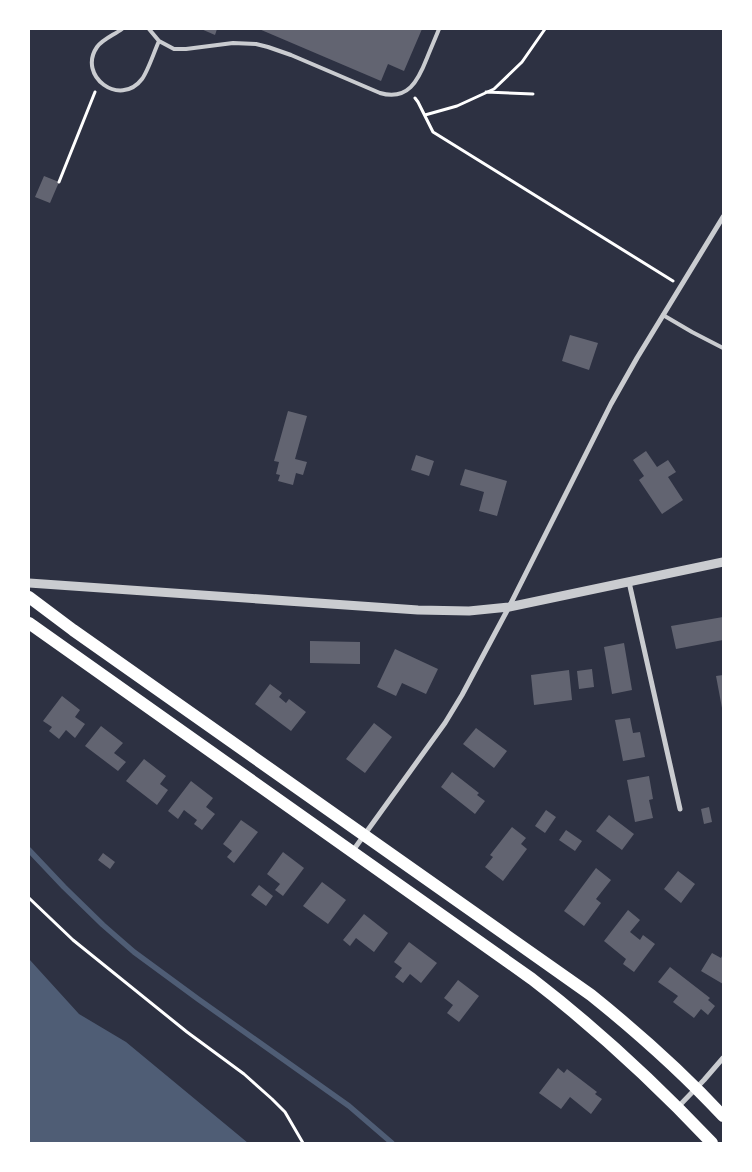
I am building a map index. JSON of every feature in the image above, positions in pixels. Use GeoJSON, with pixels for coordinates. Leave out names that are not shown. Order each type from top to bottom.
{"type":"FeatureCollection","features":[{"type":"Feature","properties":{"kind":"main road"},"geometry":{"type":"LineString","coordinates":[[29,598],[591,995],[644,1039],[723,1116]]}},
{"type":"Feature","properties":{"kind":"main road"},"geometry":{"type":"LineString","coordinates":[[29,624],[510,963],[555,997],[626,1057],[712,1143]]}},
{"type":"Feature","properties":{"kind":"street"},"geometry":{"type":"LineString","coordinates":[[352,853],[454,709],[509,607],[611,404],[723,217]]}},
{"type":"Feature","properties":{"kind":"street"},"geometry":{"type":"LineString","coordinates":[[29,583],[418,610],[469,610],[509,607],[723,562]]}},
{"type":"Feature","properties":{"kind":"street"},"geometry":{"type":"LineString","coordinates":[[630,582],[680,809]]}},
{"type":"Feature","properties":{"kind":"street"},"geometry":{"type":"LineString","coordinates":[[678,1107],[723,1058]]}},
{"type":"Feature","properties":{"kind":"lane"},"geometry":{"type":"LineString","coordinates":[[122,29],[103,41],[95,51],[92,59],[93,68],[99,81],[108,88],[125,90],[134,86],[142,79],[159,41]]}},
{"type":"Feature","properties":{"kind":"lane"},"geometry":{"type":"LineString","coordinates":[[149,29],[159,41],[174,49],[233,43],[256,44],[291,54],[386,94],[398,94],[408,89],[417,80],[439,29]]}},
{"type":"Feature","properties":{"kind":"lane"},"geometry":{"type":"LineString","coordinates":[[663,315],[723,348]]}},
{"type":"Feature","properties":{"kind":"path"},"geometry":{"type":"LineString","coordinates":[[425,115],[457,106],[494,88],[522,62],[546,29]]}},
{"type":"Feature","properties":{"kind":"path"},"geometry":{"type":"LineString","coordinates":[[59,182],[99,81]]}},
{"type":"Feature","properties":{"kind":"path"},"geometry":{"type":"LineString","coordinates":[[408,89],[418,102],[433,132],[681,286]]}},
{"type":"Feature","properties":{"kind":"path"},"geometry":{"type":"LineString","coordinates":[[485,92],[533,94]]}},
{"type":"Feature","properties":{"kind":"path"},"geometry":{"type":"LineString","coordinates":[[29,898],[73,940],[187,1032],[244,1074],[272,1099],[285,1112],[303,1143]]}},
{"type":"Feature","properties":{"kind":"water"},"geometry":{"type":"Polygon","coordinates":[[[29,959],[79,1014],[126,1042],[248,1143],[29,1143],[29,959]]]}},
{"type":"Feature","properties":{"kind":"building"},"geometry":{"type":"Polygon","coordinates":[[[201,29],[217,29],[215,35],[201,29]]]}},
{"type":"Feature","properties":{"kind":"building"},"geometry":{"type":"Polygon","coordinates":[[[259,29],[422,29],[404,71],[388,64],[381,81],[259,29]]]}},
{"type":"Feature","properties":{"kind":"building"},"geometry":{"type":"Polygon","coordinates":[[[44,176],[59,182],[50,203],[35,197],[44,176]]]}},
{"type":"Feature","properties":{"kind":"building"},"geometry":{"type":"Polygon","coordinates":[[[570,335],[598,343],[589,370],[562,361],[570,335]]]}},
{"type":"Feature","properties":{"kind":"building"},"geometry":{"type":"Polygon","coordinates":[[[288,411],[307,416],[295,459],[307,462],[303,475],[296,473],[293,485],[278,481],[280,475],[276,474],[279,462],[274,461],[288,411]]]}},
{"type":"Feature","properties":{"kind":"building"},"geometry":{"type":"Polygon","coordinates":[[[646,451],[657,467],[668,460],[676,472],[668,477],[683,500],[662,514],[639,480],[644,476],[633,460],[646,451]]]}},
{"type":"Feature","properties":{"kind":"building"},"geometry":{"type":"Polygon","coordinates":[[[416,455],[434,461],[429,476],[411,470],[416,455]]]}},
{"type":"Feature","properties":{"kind":"building"},"geometry":{"type":"Polygon","coordinates":[[[465,469],[507,481],[497,516],[479,511],[484,492],[460,485],[465,469]]]}},
{"type":"Feature","properties":{"kind":"building"},"geometry":{"type":"Polygon","coordinates":[[[723,617],[723,640],[676,649],[671,626],[723,617]]]}},
{"type":"Feature","properties":{"kind":"building"},"geometry":{"type":"Polygon","coordinates":[[[310,641],[360,642],[360,664],[310,663],[310,641]]]}},
{"type":"Feature","properties":{"kind":"building"},"geometry":{"type":"Polygon","coordinates":[[[624,643],[632,690],[612,694],[604,647],[624,643]]]}},
{"type":"Feature","properties":{"kind":"building"},"geometry":{"type":"Polygon","coordinates":[[[395,649],[438,669],[426,694],[402,683],[396,696],[377,687],[395,649]]]}},
{"type":"Feature","properties":{"kind":"building"},"geometry":{"type":"Polygon","coordinates":[[[592,669],[594,687],[579,689],[577,671],[592,669]]]}},
{"type":"Feature","properties":{"kind":"building"},"geometry":{"type":"Polygon","coordinates":[[[569,670],[572,700],[534,705],[531,675],[569,670]]]}},
{"type":"Feature","properties":{"kind":"building"},"geometry":{"type":"Polygon","coordinates":[[[723,675],[723,708],[722,708],[716,676],[723,675]]]}},
{"type":"Feature","properties":{"kind":"building"},"geometry":{"type":"Polygon","coordinates":[[[270,684],[282,693],[279,697],[286,703],[289,699],[306,712],[291,731],[255,704],[270,684]]]}},
{"type":"Feature","properties":{"kind":"building"},"geometry":{"type":"Polygon","coordinates":[[[62,696],[80,710],[75,717],[85,724],[75,738],[66,730],[59,739],[49,731],[52,727],[43,721],[62,696]]]}},
{"type":"Feature","properties":{"kind":"building"},"geometry":{"type":"Polygon","coordinates":[[[630,718],[633,733],[640,732],[645,757],[623,761],[615,720],[630,718]]]}},
{"type":"Feature","properties":{"kind":"building"},"geometry":{"type":"Polygon","coordinates":[[[374,723],[392,737],[365,773],[346,759],[374,723]]]}},
{"type":"Feature","properties":{"kind":"building"},"geometry":{"type":"Polygon","coordinates":[[[101,726],[123,743],[114,753],[126,762],[118,771],[85,746],[101,726]]]}},
{"type":"Feature","properties":{"kind":"building"},"geometry":{"type":"Polygon","coordinates":[[[476,728],[507,751],[494,768],[463,744],[476,728]]]}},
{"type":"Feature","properties":{"kind":"building"},"geometry":{"type":"Polygon","coordinates":[[[144,759],[166,776],[160,784],[168,790],[157,805],[126,781],[144,759]]]}},
{"type":"Feature","properties":{"kind":"building"},"geometry":{"type":"Polygon","coordinates":[[[452,772],[479,793],[477,795],[485,801],[475,814],[441,787],[452,772]]]}},
{"type":"Feature","properties":{"kind":"building"},"geometry":{"type":"Polygon","coordinates":[[[649,776],[653,799],[649,800],[653,818],[635,822],[627,780],[649,776]]]}},
{"type":"Feature","properties":{"kind":"building"},"geometry":{"type":"Polygon","coordinates":[[[191,781],[213,798],[206,807],[215,814],[202,830],[194,824],[197,820],[184,810],[178,819],[168,811],[191,781]]]}},
{"type":"Feature","properties":{"kind":"building"},"geometry":{"type":"Polygon","coordinates":[[[709,807],[712,822],[704,824],[701,809],[709,807]]]}},
{"type":"Feature","properties":{"kind":"building"},"geometry":{"type":"Polygon","coordinates":[[[546,810],[556,817],[545,833],[535,826],[546,810]]]}},
{"type":"Feature","properties":{"kind":"building"},"geometry":{"type":"Polygon","coordinates":[[[609,815],[634,834],[622,850],[596,831],[609,815]]]}},
{"type":"Feature","properties":{"kind":"building"},"geometry":{"type":"Polygon","coordinates":[[[241,820],[258,832],[234,863],[227,857],[232,851],[223,844],[241,820]]]}},
{"type":"Feature","properties":{"kind":"building"},"geometry":{"type":"Polygon","coordinates":[[[512,827],[526,838],[521,844],[527,849],[503,881],[485,867],[493,857],[490,855],[512,827]]]}},
{"type":"Feature","properties":{"kind":"building"},"geometry":{"type":"Polygon","coordinates":[[[566,830],[582,841],[575,851],[559,840],[566,830]]]}},
{"type":"Feature","properties":{"kind":"building"},"geometry":{"type":"Polygon","coordinates":[[[283,852],[304,868],[283,896],[275,890],[280,884],[267,874],[283,852]]]}},
{"type":"Feature","properties":{"kind":"building"},"geometry":{"type":"Polygon","coordinates":[[[103,853],[115,862],[110,869],[98,860],[103,853]]]}},
{"type":"Feature","properties":{"kind":"building"},"geometry":{"type":"Polygon","coordinates":[[[596,868],[611,880],[596,899],[601,903],[584,926],[564,911],[596,868]]]}},
{"type":"Feature","properties":{"kind":"building"},"geometry":{"type":"Polygon","coordinates":[[[678,871],[695,884],[681,903],[664,889],[678,871]]]}},
{"type":"Feature","properties":{"kind":"building"},"geometry":{"type":"Polygon","coordinates":[[[322,882],[346,900],[328,924],[303,906],[322,882]]]}},
{"type":"Feature","properties":{"kind":"building"},"geometry":{"type":"Polygon","coordinates":[[[259,885],[273,896],[266,906],[251,895],[259,885]]]}},
{"type":"Feature","properties":{"kind":"building"},"geometry":{"type":"Polygon","coordinates":[[[628,910],[640,920],[630,932],[640,940],[643,935],[655,944],[634,972],[623,964],[626,959],[604,941],[628,910]]]}},
{"type":"Feature","properties":{"kind":"building"},"geometry":{"type":"Polygon","coordinates":[[[364,914],[388,933],[374,952],[356,938],[350,946],[343,940],[364,914]]]}},
{"type":"Feature","properties":{"kind":"building"},"geometry":{"type":"Polygon","coordinates":[[[409,942],[437,963],[421,983],[410,974],[403,983],[395,977],[402,968],[394,962],[409,942]]]}},
{"type":"Feature","properties":{"kind":"building"},"geometry":{"type":"Polygon","coordinates":[[[712,953],[721,958],[723,954],[723,984],[701,971],[712,953]]]}},
{"type":"Feature","properties":{"kind":"building"},"geometry":{"type":"Polygon","coordinates":[[[670,967],[710,998],[708,1000],[715,1006],[708,1015],[701,1009],[694,1018],[673,1002],[678,996],[658,982],[670,967]]]}},
{"type":"Feature","properties":{"kind":"building"},"geometry":{"type":"Polygon","coordinates":[[[458,980],[479,996],[459,1022],[447,1013],[453,1005],[444,998],[458,980]]]}},
{"type":"Feature","properties":{"kind":"building"},"geometry":{"type":"Polygon","coordinates":[[[558,1068],[564,1073],[567,1069],[597,1092],[595,1094],[602,1099],[591,1114],[570,1097],[561,1109],[539,1093],[558,1068]]]}},
{"type":"Feature","properties":{"kind":"waterway"},"geometry":{"type":"LineString","coordinates":[[29,850],[103,925],[134,952],[349,1106],[392,1143]]}}]}
